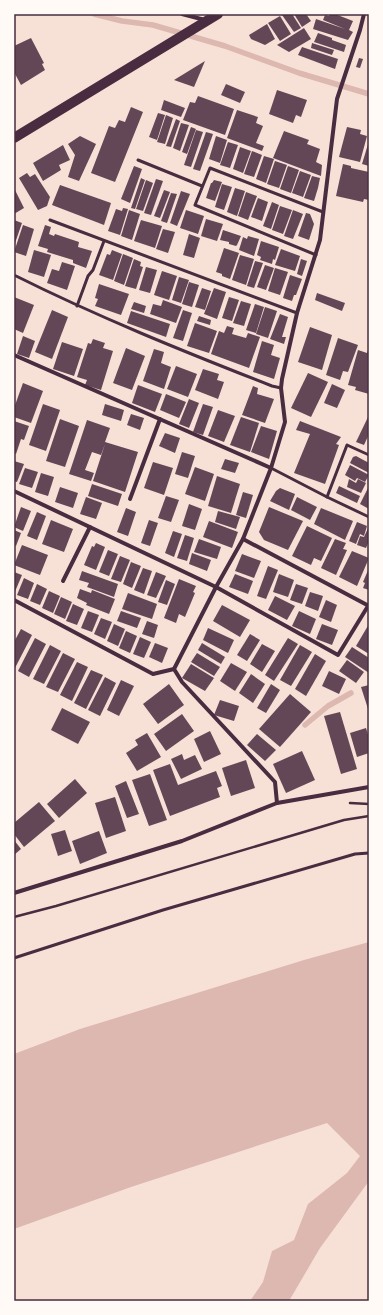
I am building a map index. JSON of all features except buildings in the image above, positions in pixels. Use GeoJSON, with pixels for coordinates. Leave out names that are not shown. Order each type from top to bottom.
{"type":"FeatureCollection","features":[{"type":"Feature","properties":{"kind":"main road"},"geometry":{"type":"LineString","coordinates":[[14,138],[218,14]]}},
{"type":"Feature","properties":{"kind":"street"},"geometry":{"type":"LineString","coordinates":[[182,14],[208,21]]}},
{"type":"Feature","properties":{"kind":"street"},"geometry":{"type":"LineString","coordinates":[[14,600],[153,674],[174,669],[216,587],[243,539],[271,468],[285,422],[281,388],[297,313],[320,240],[337,99],[364,14]]}},
{"type":"Feature","properties":{"kind":"street"},"geometry":{"type":"LineString","coordinates":[[14,355],[271,468]]}},
{"type":"Feature","properties":{"kind":"street"},"geometry":{"type":"LineString","coordinates":[[130,499],[160,419]]}},
{"type":"Feature","properties":{"kind":"street"},"geometry":{"type":"LineString","coordinates":[[14,491],[216,587],[338,655],[369,606],[243,539]]}},
{"type":"Feature","properties":{"kind":"street"},"geometry":{"type":"LineString","coordinates":[[63,581],[90,527]]}},
{"type":"Feature","properties":{"kind":"street"},"geometry":{"type":"LineString","coordinates":[[174,669],[182,682],[275,782],[277,803]]}},
{"type":"Feature","properties":{"kind":"street"},"geometry":{"type":"LineString","coordinates":[[14,893],[182,841],[277,803],[369,787]]}},
{"type":"Feature","properties":{"kind":"lane"},"geometry":{"type":"LineString","coordinates":[[138,160],[202,186]]}},
{"type":"Feature","properties":{"kind":"lane"},"geometry":{"type":"LineString","coordinates":[[316,255],[196,205],[210,168],[323,212]]}},
{"type":"Feature","properties":{"kind":"lane"},"geometry":{"type":"LineString","coordinates":[[50,220],[297,313]]}},
{"type":"Feature","properties":{"kind":"lane"},"geometry":{"type":"LineString","coordinates":[[77,306],[88,276],[93,270],[104,241]]}},
{"type":"Feature","properties":{"kind":"lane"},"geometry":{"type":"LineString","coordinates":[[14,275],[77,306],[162,342],[272,386],[281,388]]}},
{"type":"Feature","properties":{"kind":"lane"},"geometry":{"type":"LineString","coordinates":[[327,497],[347,445],[369,455]]}},
{"type":"Feature","properties":{"kind":"lane"},"geometry":{"type":"LineString","coordinates":[[271,468],[369,517]]}},
{"type":"Feature","properties":{"kind":"lane"},"geometry":{"type":"LineString","coordinates":[[14,958],[171,908],[355,854],[369,853]]}},
{"type":"Feature","properties":{"kind":"path"},"geometry":{"type":"LineString","coordinates":[[14,917],[56,906],[344,820],[369,816]]}},
{"type":"Feature","properties":{"kind":"shaded area"},"geometry":{"type":"Polygon","coordinates":[[[369,942],[369,1181],[320,1248],[289,1301],[250,1301],[263,1282],[272,1251],[294,1240],[308,1204],[347,1173],[360,1156],[327,1123],[131,1187],[14,1229],[14,1054],[80,1029],[304,960],[369,942]]]}},
{"type":"Feature","properties":{"kind":"waterway"},"geometry":{"type":"LineString","coordinates":[[94,14],[122,21],[153,25],[225,46],[299,73],[369,94]]}},
{"type":"Feature","properties":{"kind":"waterway"},"geometry":{"type":"LineString","coordinates":[[305,725],[328,706],[351,693]]}}]}
